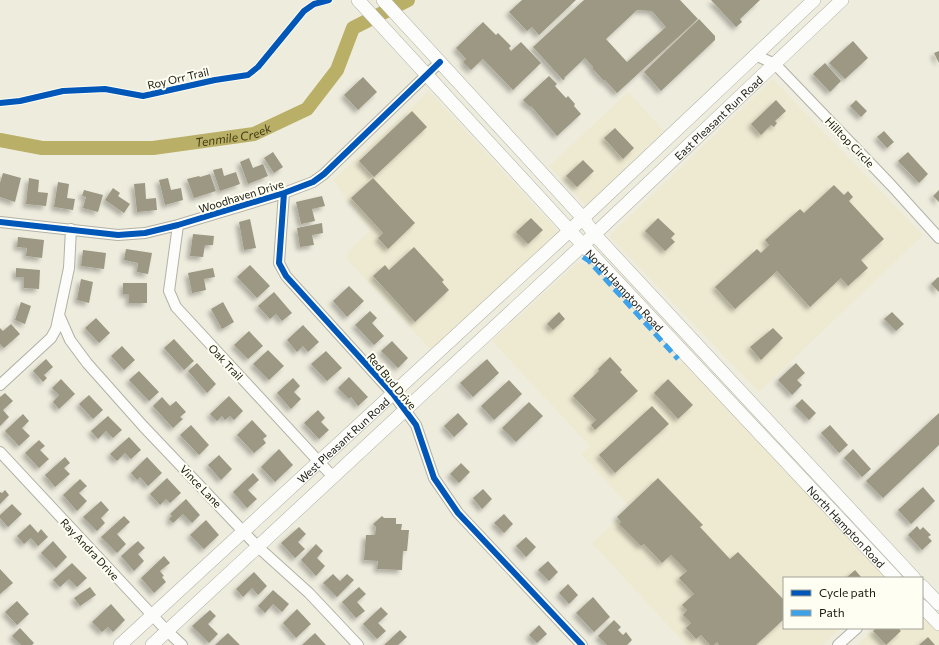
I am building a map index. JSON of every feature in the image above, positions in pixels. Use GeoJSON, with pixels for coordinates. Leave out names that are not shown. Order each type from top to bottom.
{"type":"FeatureCollection","features":[{"type":"Feature","properties":{"kind":"main road","name":"North Hampton Road"},"geometry":{"type":"LineString","coordinates":[[358,0],[657,324],[894,577]]}},
{"type":"Feature","properties":{"kind":"main road","name":"North Hampton Road"},"geometry":{"type":"LineString","coordinates":[[383,0],[584,218],[594,234],[912,577]]}},
{"type":"Feature","properties":{"kind":"main road","name":"East Pleasant Run Road"},"geometry":{"type":"LineString","coordinates":[[584,218],[814,0]]}},
{"type":"Feature","properties":{"kind":"main road","name":"East Pleasant Run Road"},"geometry":{"type":"LineString","coordinates":[[594,234],[776,64],[838,1]]}},
{"type":"Feature","properties":{"kind":"main road"},"geometry":{"type":"LineString","coordinates":[[701,107],[715,122]]}},
{"type":"Feature","properties":{"kind":"main road"},"geometry":{"type":"LineString","coordinates":[[657,149],[670,163]]}},
{"type":"Feature","properties":{"kind":"main road","name":"West Pleasant Run Road"},"geometry":{"type":"LineString","coordinates":[[120,645],[584,218]]}},
{"type":"Feature","properties":{"kind":"main road","name":"West Pleasant Run Road"},"geometry":{"type":"LineString","coordinates":[[152,645],[584,245],[594,234]]}},
{"type":"Feature","properties":{"kind":"main road"},"geometry":{"type":"LineString","coordinates":[[657,324],[668,314]]}},
{"type":"Feature","properties":{"kind":"main road"},"geometry":{"type":"LineString","coordinates":[[737,409],[748,400]]}},
{"type":"Feature","properties":{"kind":"main road"},"geometry":{"type":"LineString","coordinates":[[923,587],[939,604]]}},
{"type":"Feature","properties":{"kind":"main road"},"geometry":{"type":"LineString","coordinates":[[923,607],[939,624]]}},
{"type":"Feature","properties":{"kind":"street","name":"Hilltop Circle"},"geometry":{"type":"LineString","coordinates":[[755,56],[776,64],[939,238]]}},
{"type":"Feature","properties":{"kind":"street","name":"Woodhaven Drive"},"geometry":{"type":"LineString","coordinates":[[0,222],[118,235],[145,233],[178,225],[284,194],[313,182],[324,174],[440,62]]}},
{"type":"Feature","properties":{"kind":"street","name":"Red Bud Drive"},"geometry":{"type":"LineString","coordinates":[[284,194],[279,263],[286,276],[393,394],[416,425],[434,478],[458,513],[582,645]]}},
{"type":"Feature","properties":{"kind":"street","name":"Oak Trail"},"geometry":{"type":"LineString","coordinates":[[178,225],[169,291],[176,307],[333,476]]}},
{"type":"Feature","properties":{"kind":"street"},"geometry":{"type":"LineString","coordinates":[[0,385],[51,338],[56,329],[69,268],[71,229]]}},
{"type":"Feature","properties":{"kind":"street","name":"Vince Lane"},"geometry":{"type":"LineString","coordinates":[[59,315],[70,340],[87,363],[144,426],[258,547],[309,593],[358,645]]}},
{"type":"Feature","properties":{"kind":"street","name":"Ray Andra Drive"},"geometry":{"type":"LineString","coordinates":[[0,452],[167,631],[182,645]]}},
{"type":"Feature","properties":{"kind":"street"},"geometry":{"type":"LineString","coordinates":[[838,645],[855,629]]}},
{"type":"Feature","properties":{"kind":"shaded area"},"geometry":{"type":"Polygon","coordinates":[[[773,79],[923,235],[759,392],[609,236],[773,79]]]}},
{"type":"Feature","properties":{"kind":"shaded area"},"geometry":{"type":"Polygon","coordinates":[[[429,91],[559,232],[432,351],[347,259],[348,252],[370,231],[333,180],[429,91]]]}},
{"type":"Feature","properties":{"kind":"shaded area"},"geometry":{"type":"Polygon","coordinates":[[[628,92],[664,131],[586,206],[549,166],[628,92]]]}},
{"type":"Feature","properties":{"kind":"shaded area"},"geometry":{"type":"Polygon","coordinates":[[[577,263],[590,264],[680,364],[684,361],[886,577],[783,577],[783,629],[840,629],[823,645],[686,645],[592,543],[630,507],[581,454],[590,446],[492,341],[577,263]]]}},
{"type":"Feature","properties":{"kind":"shaded area"},"geometry":{"type":"Polygon","coordinates":[[[923,614],[939,631],[939,645],[857,645],[874,629],[923,629],[923,614]]]}},
{"type":"Feature","properties":{"kind":"building"},"geometry":{"type":"Polygon","coordinates":[[[522,0],[576,0],[539,35],[532,27],[527,31],[509,12],[522,0]]]}},
{"type":"Feature","properties":{"kind":"building"},"geometry":{"type":"Polygon","coordinates":[[[584,0],[680,0],[698,19],[617,93],[592,68],[593,67],[585,58],[563,80],[533,47],[584,0]],[[637,10],[606,39],[627,62],[666,27],[652,11],[637,10]]]}},
{"type":"Feature","properties":{"kind":"building"},"geometry":{"type":"Polygon","coordinates":[[[711,0],[760,0],[740,19],[742,22],[736,27],[711,0]]]}},
{"type":"Feature","properties":{"kind":"building"},"geometry":{"type":"Polygon","coordinates":[[[699,19],[715,36],[715,40],[661,91],[644,72],[699,19]]]}},
{"type":"Feature","properties":{"kind":"building"},"geometry":{"type":"Polygon","coordinates":[[[483,22],[496,35],[498,33],[511,46],[509,48],[511,51],[521,42],[541,63],[513,90],[483,59],[471,70],[463,62],[466,59],[456,48],[483,22]]]}},
{"type":"Feature","properties":{"kind":"building"},"geometry":{"type":"Polygon","coordinates":[[[853,41],[868,58],[845,79],[829,63],[853,41]]]}},
{"type":"Feature","properties":{"kind":"building"},"geometry":{"type":"Polygon","coordinates":[[[939,51],[939,63],[934,53],[939,51]]]}},
{"type":"Feature","properties":{"kind":"building"},"geometry":{"type":"Polygon","coordinates":[[[825,63],[841,81],[830,92],[813,74],[825,63]]]}},
{"type":"Feature","properties":{"kind":"building"},"geometry":{"type":"Polygon","coordinates":[[[549,76],[557,84],[555,86],[566,98],[568,96],[575,104],[574,106],[581,114],[557,136],[531,106],[530,107],[523,100],[549,76]]]}},
{"type":"Feature","properties":{"kind":"building"},"geometry":{"type":"Polygon","coordinates":[[[363,77],[377,92],[358,110],[344,95],[363,77]]]}},
{"type":"Feature","properties":{"kind":"building"},"geometry":{"type":"Polygon","coordinates":[[[776,100],[786,111],[775,121],[777,123],[774,127],[771,125],[761,135],[751,124],[776,100]]]}},
{"type":"Feature","properties":{"kind":"building"},"geometry":{"type":"Polygon","coordinates":[[[856,100],[867,111],[861,117],[850,106],[856,100]]]}},
{"type":"Feature","properties":{"kind":"building"},"geometry":{"type":"Polygon","coordinates":[[[412,111],[427,127],[374,177],[359,161],[412,111]]]}},
{"type":"Feature","properties":{"kind":"building"},"geometry":{"type":"Polygon","coordinates":[[[615,128],[634,148],[623,159],[604,138],[615,128]]]}},
{"type":"Feature","properties":{"kind":"building"},"geometry":{"type":"Polygon","coordinates":[[[884,131],[894,142],[887,148],[877,137],[884,131]]]}},
{"type":"Feature","properties":{"kind":"building"},"geometry":{"type":"Polygon","coordinates":[[[273,152],[283,167],[274,173],[264,158],[273,152]]]}},
{"type":"Feature","properties":{"kind":"building"},"geometry":{"type":"Polygon","coordinates":[[[908,152],[928,174],[919,183],[898,161],[908,152]]]}},
{"type":"Feature","properties":{"kind":"building"},"geometry":{"type":"Polygon","coordinates":[[[249,158],[253,168],[263,164],[268,176],[248,184],[240,162],[249,158]]]}},
{"type":"Feature","properties":{"kind":"building"},"geometry":{"type":"Polygon","coordinates":[[[583,160],[594,171],[577,187],[566,176],[583,160]]]}},
{"type":"Feature","properties":{"kind":"building"},"geometry":{"type":"Polygon","coordinates":[[[222,168],[224,176],[236,172],[240,184],[220,191],[213,170],[222,168]]]}},
{"type":"Feature","properties":{"kind":"building"},"geometry":{"type":"Polygon","coordinates":[[[3,173],[21,178],[15,202],[0,197],[0,183],[3,173]]]}},
{"type":"Feature","properties":{"kind":"building"},"geometry":{"type":"Polygon","coordinates":[[[210,174],[216,191],[194,198],[187,179],[210,174]]]}},
{"type":"Feature","properties":{"kind":"building"},"geometry":{"type":"Polygon","coordinates":[[[29,178],[39,180],[38,192],[48,193],[46,206],[26,204],[29,178]]]}},
{"type":"Feature","properties":{"kind":"building"},"geometry":{"type":"Polygon","coordinates":[[[168,178],[171,190],[181,188],[183,200],[165,205],[159,180],[168,178]]]}},
{"type":"Feature","properties":{"kind":"building"},"geometry":{"type":"Polygon","coordinates":[[[373,178],[415,223],[388,249],[378,238],[383,233],[351,198],[373,178]]]}},
{"type":"Feature","properties":{"kind":"building"},"geometry":{"type":"Polygon","coordinates":[[[58,182],[69,184],[67,198],[75,199],[73,210],[54,207],[58,182]]]}},
{"type":"Feature","properties":{"kind":"building"},"geometry":{"type":"Polygon","coordinates":[[[145,183],[146,199],[156,198],[157,210],[137,212],[134,184],[145,183]]]}},
{"type":"Feature","properties":{"kind":"building"},"geometry":{"type":"Polygon","coordinates":[[[834,185],[844,195],[848,191],[853,197],[849,201],[884,239],[861,260],[868,268],[848,286],[841,278],[810,307],[777,271],[735,309],[715,287],[757,249],[761,253],[769,245],[765,240],[800,209],[804,213],[834,185]]]}},
{"type":"Feature","properties":{"kind":"building"},"geometry":{"type":"Polygon","coordinates":[[[113,188],[120,193],[118,196],[130,204],[124,213],[105,200],[113,188]]]}},
{"type":"Feature","properties":{"kind":"building"},"geometry":{"type":"Polygon","coordinates":[[[84,190],[103,195],[98,212],[83,208],[86,197],[82,196],[84,190]]]}},
{"type":"Feature","properties":{"kind":"building"},"geometry":{"type":"Polygon","coordinates":[[[939,190],[939,202],[933,196],[939,190]]]}},
{"type":"Feature","properties":{"kind":"building"},"geometry":{"type":"Polygon","coordinates":[[[322,196],[325,206],[312,209],[315,221],[301,224],[296,202],[322,196]]]}},
{"type":"Feature","properties":{"kind":"building"},"geometry":{"type":"Polygon","coordinates":[[[531,218],[543,230],[528,244],[516,232],[531,218]]]}},
{"type":"Feature","properties":{"kind":"building"},"geometry":{"type":"Polygon","coordinates":[[[658,218],[675,234],[671,238],[675,242],[665,251],[645,231],[658,218]]]}},
{"type":"Feature","properties":{"kind":"building"},"geometry":{"type":"Polygon","coordinates":[[[250,219],[256,248],[244,250],[239,222],[250,219]]]}},
{"type":"Feature","properties":{"kind":"building"},"geometry":{"type":"Polygon","coordinates":[[[322,223],[323,233],[312,235],[314,245],[300,247],[297,228],[322,223]]]}},
{"type":"Feature","properties":{"kind":"building"},"geometry":{"type":"Polygon","coordinates":[[[193,234],[214,236],[213,245],[205,245],[203,257],[190,256],[193,234]]]}},
{"type":"Feature","properties":{"kind":"building"},"geometry":{"type":"Polygon","coordinates":[[[18,237],[44,240],[42,258],[26,256],[27,248],[17,247],[18,237]]]}},
{"type":"Feature","properties":{"kind":"building"},"geometry":{"type":"Polygon","coordinates":[[[414,247],[444,280],[442,282],[449,290],[415,322],[373,276],[385,265],[389,270],[414,247]]]}},
{"type":"Feature","properties":{"kind":"building"},"geometry":{"type":"Polygon","coordinates":[[[126,249],[152,253],[148,274],[137,272],[138,263],[124,260],[126,249]]]}},
{"type":"Feature","properties":{"kind":"building"},"geometry":{"type":"Polygon","coordinates":[[[83,250],[106,253],[104,269],[81,266],[83,250]]]}},
{"type":"Feature","properties":{"kind":"building"},"geometry":{"type":"Polygon","coordinates":[[[250,265],[270,286],[257,298],[237,277],[250,265]]]}},
{"type":"Feature","properties":{"kind":"building"},"geometry":{"type":"Polygon","coordinates":[[[16,268],[40,270],[39,289],[24,288],[24,277],[16,277],[16,268]]]}},
{"type":"Feature","properties":{"kind":"building"},"geometry":{"type":"Polygon","coordinates":[[[213,268],[215,277],[204,279],[206,290],[192,293],[188,273],[213,268]]]}},
{"type":"Feature","properties":{"kind":"building"},"geometry":{"type":"Polygon","coordinates":[[[938,277],[939,278],[939,292],[931,284],[938,277]]]}},
{"type":"Feature","properties":{"kind":"building"},"geometry":{"type":"Polygon","coordinates":[[[81,279],[93,282],[89,303],[77,300],[81,279]]]}},
{"type":"Feature","properties":{"kind":"building"},"geometry":{"type":"Polygon","coordinates":[[[123,283],[147,283],[147,303],[129,303],[129,294],[123,294],[123,283]]]}},
{"type":"Feature","properties":{"kind":"building"},"geometry":{"type":"Polygon","coordinates":[[[349,286],[364,301],[347,317],[333,301],[349,286]]]}},
{"type":"Feature","properties":{"kind":"building"},"geometry":{"type":"Polygon","coordinates":[[[274,292],[292,313],[282,321],[276,314],[270,319],[258,306],[274,292]]]}},
{"type":"Feature","properties":{"kind":"building"},"geometry":{"type":"Polygon","coordinates":[[[21,302],[31,306],[25,324],[15,320],[21,302]]]}},
{"type":"Feature","properties":{"kind":"building"},"geometry":{"type":"Polygon","coordinates":[[[223,302],[234,322],[222,329],[211,309],[223,302]]]}},
{"type":"Feature","properties":{"kind":"building"},"geometry":{"type":"Polygon","coordinates":[[[370,311],[377,318],[372,323],[384,336],[374,345],[355,325],[370,311]]]}},
{"type":"Feature","properties":{"kind":"building"},"geometry":{"type":"Polygon","coordinates":[[[559,312],[565,319],[553,330],[547,324],[559,312]]]}},
{"type":"Feature","properties":{"kind":"building"},"geometry":{"type":"Polygon","coordinates":[[[892,312],[904,324],[896,331],[884,319],[892,312]]]}},
{"type":"Feature","properties":{"kind":"building"},"geometry":{"type":"Polygon","coordinates":[[[96,318],[110,333],[99,343],[85,328],[96,318]]]}},
{"type":"Feature","properties":{"kind":"building"},"geometry":{"type":"Polygon","coordinates":[[[11,324],[20,334],[4,348],[0,344],[0,328],[3,331],[11,324]]]}},
{"type":"Feature","properties":{"kind":"building"},"geometry":{"type":"Polygon","coordinates":[[[303,325],[319,342],[308,352],[303,346],[297,352],[287,340],[303,325]]]}},
{"type":"Feature","properties":{"kind":"building"},"geometry":{"type":"Polygon","coordinates":[[[773,328],[783,338],[761,360],[750,347],[773,328]]]}},
{"type":"Feature","properties":{"kind":"building"},"geometry":{"type":"Polygon","coordinates":[[[249,331],[263,346],[248,359],[234,345],[249,331]]]}},
{"type":"Feature","properties":{"kind":"building"},"geometry":{"type":"Polygon","coordinates":[[[174,339],[194,361],[184,370],[164,348],[174,339]]]}},
{"type":"Feature","properties":{"kind":"building"},"geometry":{"type":"Polygon","coordinates":[[[392,341],[408,358],[398,368],[381,351],[392,341]]]}},
{"type":"Feature","properties":{"kind":"building"},"geometry":{"type":"Polygon","coordinates":[[[122,346],[135,360],[124,370],[111,356],[122,346]]]}},
{"type":"Feature","properties":{"kind":"building"},"geometry":{"type":"Polygon","coordinates":[[[268,350],[284,366],[269,380],[253,364],[268,350]]]}},
{"type":"Feature","properties":{"kind":"building"},"geometry":{"type":"Polygon","coordinates":[[[326,351],[342,368],[327,381],[311,364],[326,351]]]}},
{"type":"Feature","properties":{"kind":"building"},"geometry":{"type":"Polygon","coordinates":[[[610,357],[622,370],[620,372],[638,391],[595,430],[591,425],[596,420],[573,396],[599,371],[598,369],[610,357]]]}},
{"type":"Feature","properties":{"kind":"building"},"geometry":{"type":"Polygon","coordinates":[[[46,359],[53,367],[44,375],[47,378],[43,382],[33,371],[46,359]]]}},
{"type":"Feature","properties":{"kind":"building"},"geometry":{"type":"Polygon","coordinates":[[[487,359],[499,373],[473,397],[460,383],[487,359]]]}},
{"type":"Feature","properties":{"kind":"building"},"geometry":{"type":"Polygon","coordinates":[[[197,363],[216,384],[207,393],[188,371],[197,363]]]}},
{"type":"Feature","properties":{"kind":"building"},"geometry":{"type":"Polygon","coordinates":[[[796,363],[805,373],[797,380],[802,385],[792,395],[778,380],[796,363]]]}},
{"type":"Feature","properties":{"kind":"building"},"geometry":{"type":"Polygon","coordinates":[[[139,371],[159,392],[149,401],[129,380],[139,371]]]}},
{"type":"Feature","properties":{"kind":"building"},"geometry":{"type":"Polygon","coordinates":[[[349,377],[368,397],[358,406],[351,397],[349,399],[338,388],[349,377]]]}},
{"type":"Feature","properties":{"kind":"building"},"geometry":{"type":"Polygon","coordinates":[[[293,378],[300,386],[294,392],[301,399],[291,409],[277,393],[293,378]]]}},
{"type":"Feature","properties":{"kind":"building"},"geometry":{"type":"Polygon","coordinates":[[[61,379],[75,394],[59,409],[53,402],[59,395],[52,388],[61,379]]]}},
{"type":"Feature","properties":{"kind":"building"},"geometry":{"type":"Polygon","coordinates":[[[668,379],[693,405],[678,419],[654,393],[668,379]]]}},
{"type":"Feature","properties":{"kind":"building"},"geometry":{"type":"Polygon","coordinates":[[[509,380],[522,394],[494,420],[481,406],[509,380]]]}},
{"type":"Feature","properties":{"kind":"building"},"geometry":{"type":"Polygon","coordinates":[[[5,393],[13,401],[3,410],[9,417],[0,426],[0,397],[5,393]]]}},
{"type":"Feature","properties":{"kind":"building"},"geometry":{"type":"Polygon","coordinates":[[[89,395],[103,410],[93,419],[79,404],[89,395]]]}},
{"type":"Feature","properties":{"kind":"building"},"geometry":{"type":"Polygon","coordinates":[[[229,396],[243,411],[234,420],[230,416],[225,420],[222,416],[217,421],[210,414],[229,396]]]}},
{"type":"Feature","properties":{"kind":"building"},"geometry":{"type":"Polygon","coordinates":[[[162,397],[170,406],[176,401],[186,412],[180,417],[183,419],[173,428],[153,406],[162,397]]]}},
{"type":"Feature","properties":{"kind":"building"},"geometry":{"type":"Polygon","coordinates":[[[802,399],[816,413],[809,420],[795,406],[802,399]]]}},
{"type":"Feature","properties":{"kind":"building"},"geometry":{"type":"Polygon","coordinates":[[[529,402],[543,416],[516,442],[502,428],[529,402]]]}},
{"type":"Feature","properties":{"kind":"building"},"geometry":{"type":"Polygon","coordinates":[[[652,406],[669,424],[615,473],[599,455],[652,406]]]}},
{"type":"Feature","properties":{"kind":"building"},"geometry":{"type":"Polygon","coordinates":[[[318,410],[325,418],[321,422],[329,430],[319,439],[304,423],[318,410]]]}},
{"type":"Feature","properties":{"kind":"building"},"geometry":{"type":"Polygon","coordinates":[[[458,413],[468,424],[454,437],[444,426],[458,413]]]}},
{"type":"Feature","properties":{"kind":"building"},"geometry":{"type":"Polygon","coordinates":[[[939,413],[939,445],[883,498],[866,481],[939,413]]]}},
{"type":"Feature","properties":{"kind":"building"},"geometry":{"type":"Polygon","coordinates":[[[23,414],[29,421],[22,428],[30,436],[19,446],[5,431],[23,414]]]}},
{"type":"Feature","properties":{"kind":"building"},"geometry":{"type":"Polygon","coordinates":[[[108,416],[122,430],[113,438],[106,431],[98,439],[91,431],[108,416]]]}},
{"type":"Feature","properties":{"kind":"building"},"geometry":{"type":"Polygon","coordinates":[[[252,420],[267,436],[263,439],[266,443],[254,453],[237,435],[252,420]]]}},
{"type":"Feature","properties":{"kind":"building"},"geometry":{"type":"Polygon","coordinates":[[[191,425],[209,445],[199,455],[180,435],[191,425]]]}},
{"type":"Feature","properties":{"kind":"building"},"geometry":{"type":"Polygon","coordinates":[[[830,425],[848,445],[839,453],[821,433],[830,425]]]}},
{"type":"Feature","properties":{"kind":"building"},"geometry":{"type":"Polygon","coordinates":[[[129,437],[141,450],[131,459],[125,453],[117,461],[110,454],[129,437]]]}},
{"type":"Feature","properties":{"kind":"building"},"geometry":{"type":"Polygon","coordinates":[[[39,440],[45,446],[40,450],[49,459],[39,468],[25,453],[39,440]]]}},
{"type":"Feature","properties":{"kind":"building"},"geometry":{"type":"Polygon","coordinates":[[[279,449],[293,465],[275,482],[261,467],[279,449]]]}},
{"type":"Feature","properties":{"kind":"building"},"geometry":{"type":"Polygon","coordinates":[[[853,449],[871,469],[862,477],[844,458],[853,449]]]}},
{"type":"Feature","properties":{"kind":"building"},"geometry":{"type":"Polygon","coordinates":[[[219,455],[232,469],[221,480],[208,465],[219,455]]]}},
{"type":"Feature","properties":{"kind":"building"},"geometry":{"type":"Polygon","coordinates":[[[65,457],[70,463],[64,468],[70,474],[55,487],[45,475],[65,457]]]}},
{"type":"Feature","properties":{"kind":"building"},"geometry":{"type":"Polygon","coordinates":[[[147,457],[162,473],[148,486],[140,477],[137,480],[131,473],[147,457]]]}},
{"type":"Feature","properties":{"kind":"building"},"geometry":{"type":"Polygon","coordinates":[[[461,463],[470,472],[459,483],[450,474],[461,463]]]}},
{"type":"Feature","properties":{"kind":"building"},"geometry":{"type":"Polygon","coordinates":[[[253,473],[259,480],[248,490],[257,499],[247,508],[233,492],[253,473]]]}},
{"type":"Feature","properties":{"kind":"building"},"geometry":{"type":"Polygon","coordinates":[[[167,478],[181,493],[170,503],[166,499],[160,505],[150,494],[167,478]]]}},
{"type":"Feature","properties":{"kind":"building"},"geometry":{"type":"Polygon","coordinates":[[[658,478],[703,525],[700,527],[730,559],[738,552],[783,599],[783,620],[756,645],[719,645],[717,642],[714,645],[710,645],[701,635],[696,639],[686,628],[691,623],[683,615],[687,610],[682,605],[694,594],[679,578],[687,571],[671,555],[662,563],[644,544],[641,546],[619,524],[621,522],[617,517],[658,478]]]}},
{"type":"Feature","properties":{"kind":"building"},"geometry":{"type":"Polygon","coordinates":[[[80,479],[87,486],[79,493],[87,501],[77,511],[63,495],[80,479]]]}},
{"type":"Feature","properties":{"kind":"building"},"geometry":{"type":"Polygon","coordinates":[[[923,487],[935,501],[911,524],[898,510],[923,487]]]}},
{"type":"Feature","properties":{"kind":"building"},"geometry":{"type":"Polygon","coordinates":[[[483,489],[492,499],[482,509],[473,498],[483,489]]]}},
{"type":"Feature","properties":{"kind":"building"},"geometry":{"type":"Polygon","coordinates":[[[5,490],[9,495],[0,504],[0,492],[2,493],[5,490]]]}},
{"type":"Feature","properties":{"kind":"building"},"geometry":{"type":"Polygon","coordinates":[[[186,499],[200,515],[192,523],[183,514],[173,523],[169,519],[172,516],[170,514],[186,499]]]}},
{"type":"Feature","properties":{"kind":"building"},"geometry":{"type":"Polygon","coordinates":[[[101,501],[109,510],[101,518],[105,523],[97,531],[83,517],[101,501]]]}},
{"type":"Feature","properties":{"kind":"building"},"geometry":{"type":"Polygon","coordinates":[[[12,504],[22,514],[8,527],[0,518],[0,515],[12,504]]]}},
{"type":"Feature","properties":{"kind":"building"},"geometry":{"type":"Polygon","coordinates":[[[504,514],[513,524],[504,533],[494,523],[504,514]]]}},
{"type":"Feature","properties":{"kind":"building"},"geometry":{"type":"Polygon","coordinates":[[[124,516],[130,522],[117,534],[126,544],[117,553],[101,537],[124,516]]]}},
{"type":"Feature","properties":{"kind":"building"},"geometry":{"type":"Polygon","coordinates":[[[382,516],[384,518],[396,518],[396,524],[402,524],[401,530],[409,530],[407,551],[403,551],[402,570],[377,569],[378,561],[364,560],[366,535],[375,535],[376,527],[373,524],[382,516]]]}},
{"type":"Feature","properties":{"kind":"building"},"geometry":{"type":"Polygon","coordinates":[[[206,520],[219,535],[204,549],[190,535],[206,520]]]}},
{"type":"Feature","properties":{"kind":"building"},"geometry":{"type":"Polygon","coordinates":[[[30,524],[38,533],[41,529],[48,537],[38,546],[31,538],[24,544],[17,536],[30,524]]]}},
{"type":"Feature","properties":{"kind":"building"},"geometry":{"type":"Polygon","coordinates":[[[917,526],[920,530],[923,527],[931,535],[928,537],[932,541],[922,550],[908,535],[917,526]]]}},
{"type":"Feature","properties":{"kind":"building"},"geometry":{"type":"Polygon","coordinates":[[[299,527],[306,534],[298,542],[305,549],[295,558],[281,543],[299,527]]]}},
{"type":"Feature","properties":{"kind":"building"},"geometry":{"type":"Polygon","coordinates":[[[526,537],[536,547],[526,557],[516,546],[526,537]]]}},
{"type":"Feature","properties":{"kind":"building"},"geometry":{"type":"Polygon","coordinates":[[[53,541],[67,557],[56,568],[41,553],[53,541]]]}},
{"type":"Feature","properties":{"kind":"building"},"geometry":{"type":"Polygon","coordinates":[[[138,541],[145,548],[138,554],[144,561],[134,571],[121,556],[138,541]]]}},
{"type":"Feature","properties":{"kind":"building"},"geometry":{"type":"Polygon","coordinates":[[[316,544],[323,551],[317,558],[325,566],[316,576],[301,560],[316,544]]]}},
{"type":"Feature","properties":{"kind":"building"},"geometry":{"type":"Polygon","coordinates":[[[164,556],[170,563],[160,571],[166,582],[154,593],[141,578],[164,556]]]}},
{"type":"Feature","properties":{"kind":"building"},"geometry":{"type":"Polygon","coordinates":[[[548,561],[558,572],[549,581],[538,570],[548,561]]]}},
{"type":"Feature","properties":{"kind":"building"},"geometry":{"type":"Polygon","coordinates":[[[72,563],[87,578],[77,587],[69,579],[60,587],[53,580],[72,563]]]}},
{"type":"Feature","properties":{"kind":"building"},"geometry":{"type":"Polygon","coordinates":[[[0,569],[13,583],[0,594],[0,569]]]}},
{"type":"Feature","properties":{"kind":"building"},"geometry":{"type":"Polygon","coordinates":[[[855,570],[861,577],[847,577],[855,570]]]}},
{"type":"Feature","properties":{"kind":"building"},"geometry":{"type":"Polygon","coordinates":[[[254,572],[267,586],[258,595],[252,588],[243,597],[236,589],[254,572]]]}},
{"type":"Feature","properties":{"kind":"building"},"geometry":{"type":"Polygon","coordinates":[[[333,574],[340,581],[347,574],[354,580],[337,597],[323,583],[333,574]]]}},
{"type":"Feature","properties":{"kind":"building"},"geometry":{"type":"Polygon","coordinates":[[[568,584],[578,595],[569,604],[559,593],[568,584]]]}},
{"type":"Feature","properties":{"kind":"building"},"geometry":{"type":"Polygon","coordinates":[[[90,587],[96,595],[80,606],[74,598],[90,587]]]}},
{"type":"Feature","properties":{"kind":"building"},"geometry":{"type":"Polygon","coordinates":[[[359,587],[366,594],[357,602],[365,611],[356,618],[342,602],[359,587]]]}},
{"type":"Feature","properties":{"kind":"building"},"geometry":{"type":"Polygon","coordinates":[[[273,590],[289,604],[282,612],[273,604],[265,613],[258,606],[273,590]]]}},
{"type":"Feature","properties":{"kind":"building"},"geometry":{"type":"Polygon","coordinates":[[[593,597],[610,617],[594,632],[576,613],[593,597]]]}},
{"type":"Feature","properties":{"kind":"building"},"geometry":{"type":"Polygon","coordinates":[[[17,601],[29,614],[17,625],[5,612],[17,601]]]}},
{"type":"Feature","properties":{"kind":"building"},"geometry":{"type":"Polygon","coordinates":[[[111,604],[125,620],[113,632],[108,627],[102,632],[92,622],[111,604]]]}},
{"type":"Feature","properties":{"kind":"building"},"geometry":{"type":"Polygon","coordinates":[[[381,607],[388,614],[378,623],[386,631],[377,639],[363,624],[381,607]]]}},
{"type":"Feature","properties":{"kind":"building"},"geometry":{"type":"Polygon","coordinates":[[[297,609],[311,624],[296,638],[283,623],[297,609]]]}},
{"type":"Feature","properties":{"kind":"building"},"geometry":{"type":"Polygon","coordinates":[[[210,610],[216,616],[208,624],[218,634],[209,643],[192,626],[210,610]]]}},
{"type":"Feature","properties":{"kind":"building"},"geometry":{"type":"Polygon","coordinates":[[[614,620],[621,627],[618,630],[623,635],[626,632],[632,640],[627,645],[607,645],[598,636],[614,620]]]}},
{"type":"Feature","properties":{"kind":"building"},"geometry":{"type":"Polygon","coordinates":[[[539,625],[547,634],[537,643],[529,635],[539,625]]]}},
{"type":"Feature","properties":{"kind":"building"},"geometry":{"type":"Polygon","coordinates":[[[20,628],[34,643],[32,645],[21,645],[12,636],[20,628]]]}},
{"type":"Feature","properties":{"kind":"building"},"geometry":{"type":"Polygon","coordinates":[[[875,629],[899,629],[901,631],[886,645],[873,631],[875,629]]]}},
{"type":"Feature","properties":{"kind":"building"},"geometry":{"type":"Polygon","coordinates":[[[400,630],[407,637],[398,645],[384,645],[400,630]]]}},
{"type":"Feature","properties":{"kind":"building"},"geometry":{"type":"Polygon","coordinates":[[[228,633],[240,645],[215,645],[228,633]]]}},
{"type":"Feature","properties":{"kind":"building"},"geometry":{"type":"Polygon","coordinates":[[[315,633],[326,645],[302,645],[315,633]]]}},
{"type":"Feature","properties":{"kind":"building"},"geometry":{"type":"Polygon","coordinates":[[[928,637],[935,645],[919,645],[928,637]]]}},
{"type":"Feature","properties":{"kind":"waterway","name":"Tenmile Creek"},"geometry":{"type":"LineString","coordinates":[[0,140],[42,148],[153,148],[254,134],[307,109],[337,70],[353,28],[408,0]]}},
{"type":"Feature","properties":{"kind":"marked path"},"geometry":{"type":"LineString","coordinates":[[583,257],[589,261],[678,359]]}},
{"type":"Feature","properties":{"kind":"cycle path","name":"Roy Orr Trail"},"geometry":{"type":"LineString","coordinates":[[0,103],[20,101],[63,91],[105,89],[143,96],[215,80],[248,75],[258,67],[304,11],[314,4],[329,0]]}},
{"type":"Feature","properties":{"kind":"cycle path"},"geometry":{"type":"LineString","coordinates":[[0,222],[118,235],[145,233],[178,225],[284,193],[313,182],[324,174],[440,62]]}},
{"type":"Feature","properties":{"kind":"cycle path"},"geometry":{"type":"LineString","coordinates":[[284,193],[279,263],[286,276],[393,394],[416,425],[434,478],[458,513],[582,645]]}}]}
